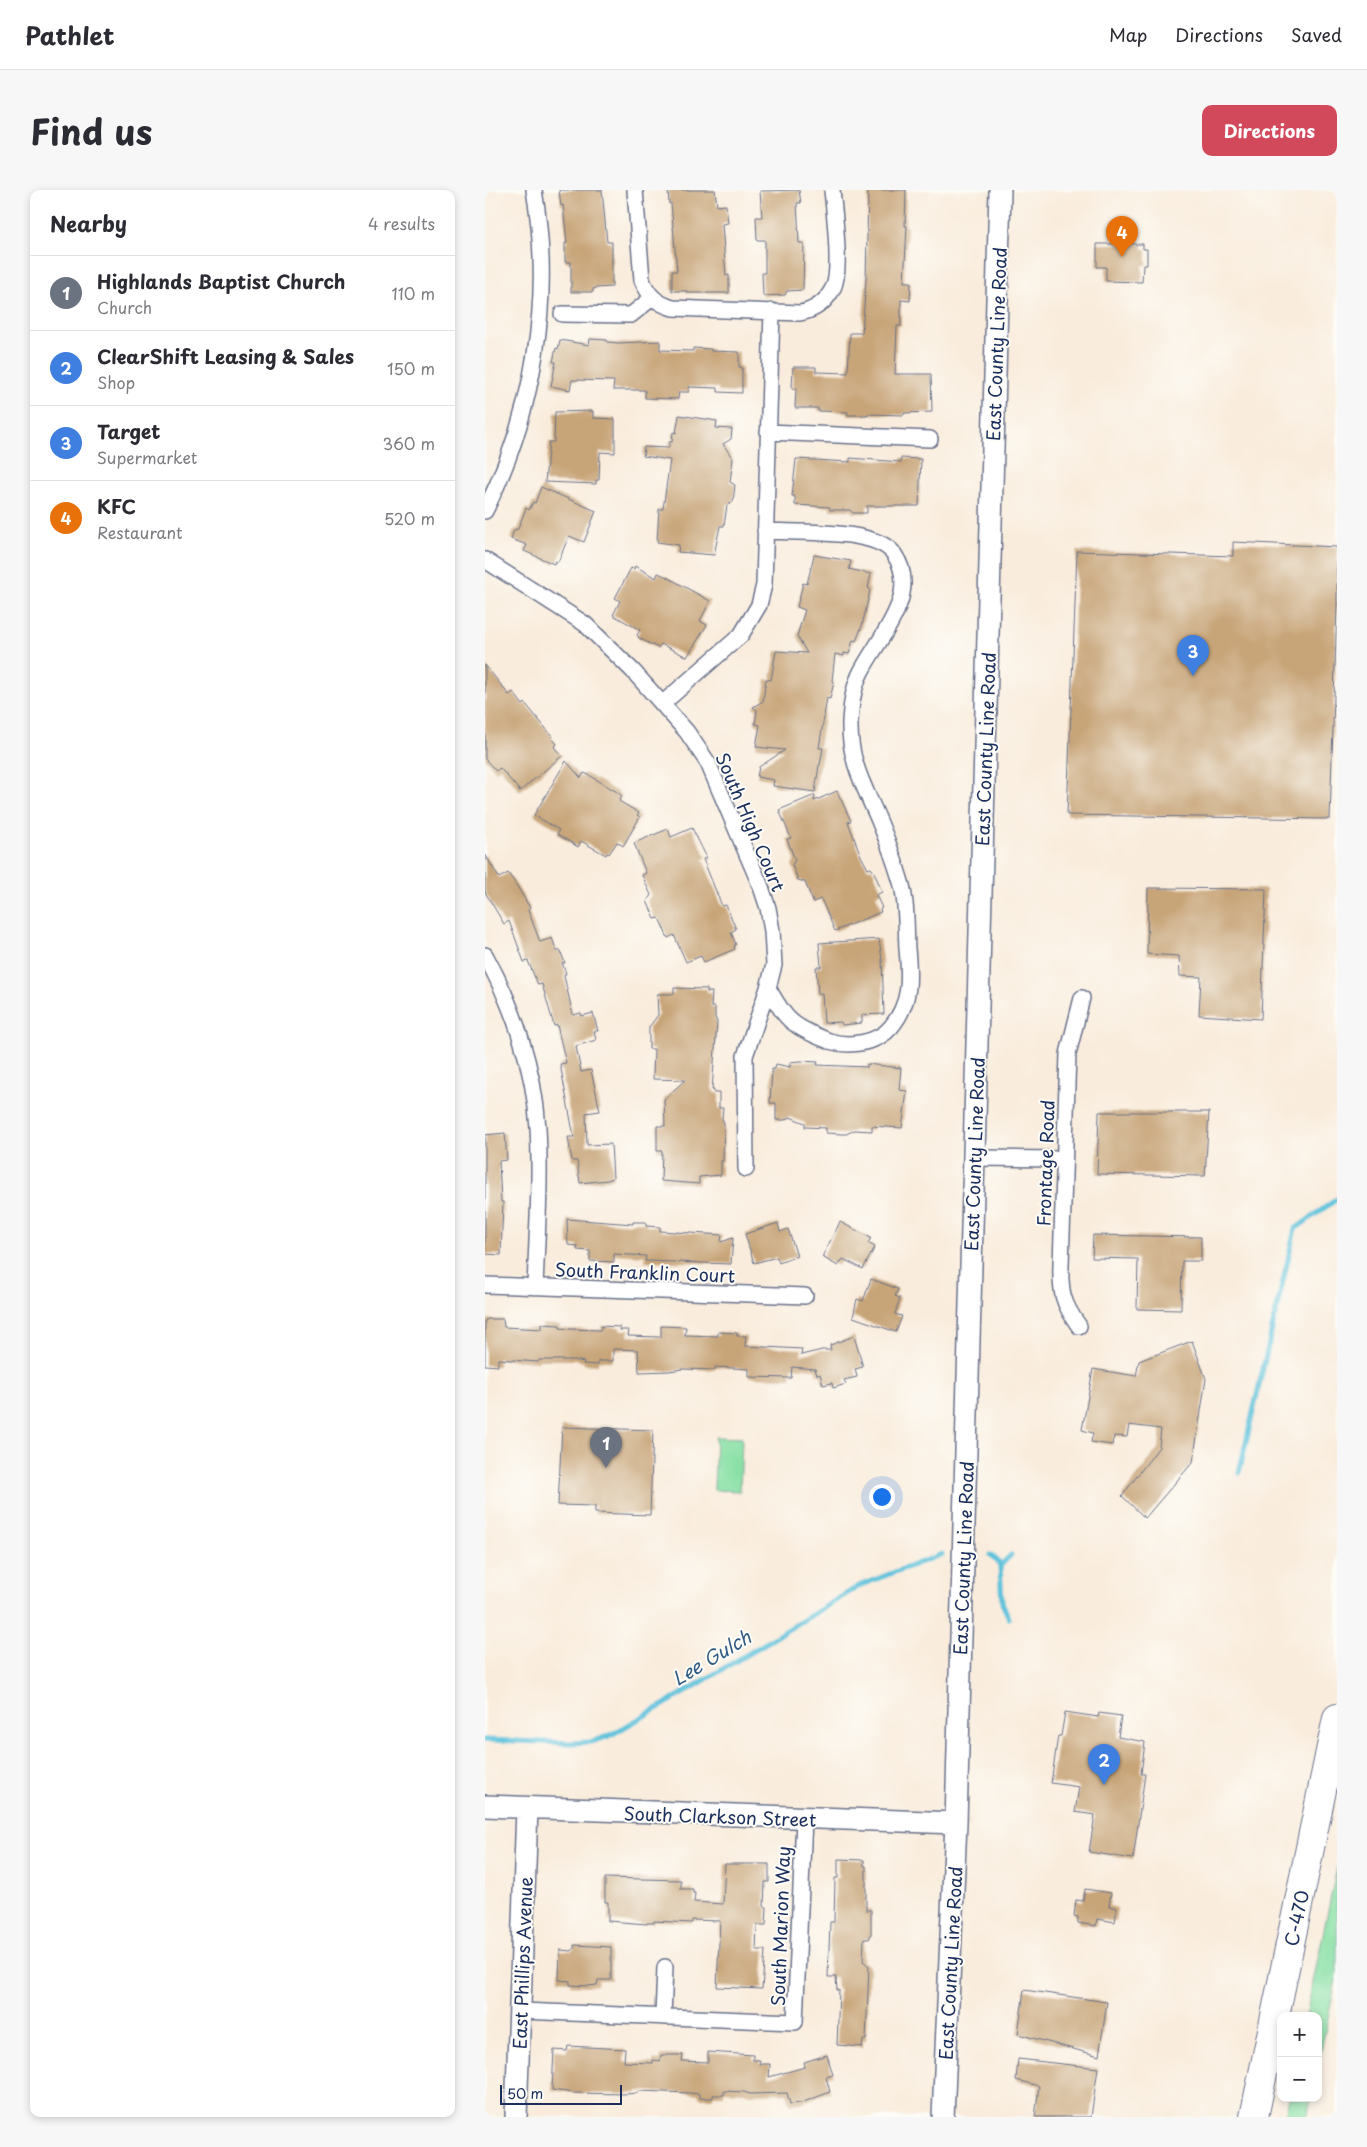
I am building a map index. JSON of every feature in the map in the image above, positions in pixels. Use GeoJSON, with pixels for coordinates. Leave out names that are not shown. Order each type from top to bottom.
{"type":"FeatureCollection","features":[{"type":"Feature","properties":{"kind":"highway","name":"C-470"},"geometry":{"type":"LineString","coordinates":[[1254,2117],[1337,1718]]}},
{"type":"Feature","properties":{"kind":"main road","name":"East County Line Road"},"geometry":{"type":"LineString","coordinates":[[943,2117],[956,1823],[1000,190]]}},
{"type":"Feature","properties":{"kind":"main road","name":"South Clarkson Street"},"geometry":{"type":"LineString","coordinates":[[485,1806],[956,1823]]}},
{"type":"Feature","properties":{"kind":"main road","name":"East Phillips Avenue"},"geometry":{"type":"LineString","coordinates":[[516,2117],[527,1809]]}},
{"type":"Feature","properties":{"kind":"street"},"geometry":{"type":"LineString","coordinates":[[485,511],[515,440],[535,356],[540,294],[538,228],[533,190]]}},
{"type":"Feature","properties":{"kind":"street"},"geometry":{"type":"LineString","coordinates":[[635,190],[642,280],[645,289],[663,306],[800,313],[810,311],[824,302],[834,286],[836,274],[835,219],[831,190]]}},
{"type":"Feature","properties":{"kind":"street"},"geometry":{"type":"LineString","coordinates":[[562,314],[631,315],[653,298]]}},
{"type":"Feature","properties":{"kind":"street"},"geometry":{"type":"LineString","coordinates":[[662,704],[741,635],[759,606],[764,586],[772,311]]}},
{"type":"Feature","properties":{"kind":"street"},"geometry":{"type":"LineString","coordinates":[[768,432],[930,439]]}},
{"type":"Feature","properties":{"kind":"street"},"geometry":{"type":"LineString","coordinates":[[765,532],[858,535],[880,542],[894,553],[901,568],[903,585],[899,607],[860,674],[851,704],[850,727],[857,773],[879,822],[902,886],[909,969],[909,994],[897,1020],[885,1034],[865,1042],[837,1043],[818,1037],[788,1019],[768,988]]}},
{"type":"Feature","properties":{"kind":"street","name":"South High Court"},"geometry":{"type":"LineString","coordinates":[[485,560],[585,624],[687,732],[708,763],[761,887],[772,931],[774,965],[745,1056],[746,1169]]}},
{"type":"Feature","properties":{"kind":"street"},"geometry":{"type":"LineString","coordinates":[[485,955],[516,1024],[525,1055],[535,1103],[538,1127],[539,1176],[535,1287]]}},
{"type":"Feature","properties":{"kind":"street","name":"Frontage Road"},"geometry":{"type":"LineString","coordinates":[[1079,1326],[1068,1310],[1061,1290],[1068,1054],[1082,998]]}},
{"type":"Feature","properties":{"kind":"street"},"geometry":{"type":"LineString","coordinates":[[974,1158],[1064,1159]]}},
{"type":"Feature","properties":{"kind":"street","name":"South Franklin Court"},"geometry":{"type":"LineString","coordinates":[[485,1285],[805,1296]]}},
{"type":"Feature","properties":{"kind":"street","name":"South Marion Way"},"geometry":{"type":"LineString","coordinates":[[521,2011],[795,2022],[804,1819]]}},
{"type":"Feature","properties":{"kind":"street"},"geometry":{"type":"LineString","coordinates":[[663,2017],[665,1967]]}},
{"type":"Feature","properties":{"kind":"green space"},"geometry":{"type":"Polygon","coordinates":[[[716,1437],[742,1438],[740,1491],[714,1490],[716,1437]]]}},
{"type":"Feature","properties":{"kind":"green space"},"geometry":{"type":"Polygon","coordinates":[[[1337,1867],[1337,1975],[1322,2046],[1322,2012],[1307,2012],[1337,1867]]]}},
{"type":"Feature","properties":{"kind":"green space"},"geometry":{"type":"Polygon","coordinates":[[[1288,2102],[1310,2102],[1307,2117],[1285,2117],[1288,2102]]]}},
{"type":"Feature","properties":{"kind":"building"},"geometry":{"type":"Polygon","coordinates":[[[559,190],[602,190],[607,242],[612,242],[612,287],[596,288],[593,289],[593,292],[571,292],[571,262],[565,262],[565,243],[567,243],[563,205],[561,206],[559,190]]]}},
{"type":"Feature","properties":{"kind":"building"},"geometry":{"type":"Polygon","coordinates":[[[668,190],[715,190],[717,206],[726,205],[728,223],[722,224],[726,276],[729,275],[729,293],[672,291],[672,271],[677,271],[671,203],[669,204],[668,190]]]}},
{"type":"Feature","properties":{"kind":"building"},"geometry":{"type":"Polygon","coordinates":[[[799,190],[801,203],[797,203],[799,243],[804,243],[803,290],[787,291],[785,295],[763,296],[762,273],[765,273],[765,240],[757,240],[756,217],[762,217],[760,191],[799,190]]]}},
{"type":"Feature","properties":{"kind":"building"},"geometry":{"type":"Polygon","coordinates":[[[868,190],[906,190],[905,226],[907,226],[904,282],[911,282],[910,301],[901,300],[901,326],[897,326],[895,374],[931,374],[932,412],[904,413],[904,415],[847,415],[848,412],[818,411],[818,408],[795,408],[796,389],[792,389],[793,367],[816,367],[816,372],[848,373],[850,333],[862,333],[866,281],[868,190]]]}},
{"type":"Feature","properties":{"kind":"building"},"geometry":{"type":"Polygon","coordinates":[[[1097,244],[1143,244],[1143,249],[1147,249],[1147,265],[1143,265],[1142,282],[1106,281],[1106,267],[1097,267],[1097,244]]]}},
{"type":"Feature","properties":{"kind":"building"},"geometry":{"type":"Polygon","coordinates":[[[590,339],[619,343],[660,341],[660,350],[693,351],[693,348],[739,352],[739,367],[742,367],[742,393],[718,392],[718,388],[689,387],[689,392],[679,392],[678,399],[645,398],[645,390],[613,390],[614,381],[572,380],[570,390],[551,386],[556,362],[553,362],[560,340],[589,345],[590,339]]]}},
{"type":"Feature","properties":{"kind":"building"},"geometry":{"type":"Polygon","coordinates":[[[593,411],[593,418],[615,419],[615,453],[600,452],[599,480],[596,480],[596,484],[545,482],[549,442],[554,442],[555,412],[593,411]]]}},
{"type":"Feature","properties":{"kind":"building"},"geometry":{"type":"Polygon","coordinates":[[[679,415],[717,421],[716,428],[732,429],[731,439],[723,444],[733,459],[730,482],[735,485],[733,502],[727,505],[724,526],[720,526],[714,555],[678,552],[679,545],[657,542],[659,509],[663,509],[670,460],[643,456],[644,447],[669,448],[673,432],[676,433],[679,415]]]}},
{"type":"Feature","properties":{"kind":"building"},"geometry":{"type":"Polygon","coordinates":[[[850,458],[901,462],[901,458],[921,459],[919,506],[867,506],[867,513],[853,513],[850,510],[830,510],[830,507],[795,505],[795,496],[792,496],[796,459],[850,462],[850,458]]]}},
{"type":"Feature","properties":{"kind":"building"},"geometry":{"type":"Polygon","coordinates":[[[541,487],[596,511],[584,542],[569,536],[558,562],[556,561],[554,564],[524,551],[527,545],[511,539],[514,530],[518,529],[526,508],[529,510],[533,502],[535,503],[541,487]]]}},
{"type":"Feature","properties":{"kind":"building"},"geometry":{"type":"Polygon","coordinates":[[[1233,542],[1337,547],[1330,819],[1067,815],[1077,551],[1233,556],[1233,542]]]}},
{"type":"Feature","properties":{"kind":"building"},"geometry":{"type":"Polygon","coordinates":[[[814,555],[851,561],[849,569],[871,574],[868,588],[870,589],[869,595],[862,626],[856,641],[853,640],[849,654],[844,653],[844,656],[835,654],[832,681],[834,682],[830,699],[827,698],[819,748],[823,748],[815,792],[773,786],[774,780],[757,777],[759,767],[785,750],[756,747],[760,725],[755,724],[757,710],[753,707],[763,701],[766,679],[771,680],[776,651],[807,653],[797,636],[805,610],[797,607],[803,583],[807,584],[814,555]]]}},
{"type":"Feature","properties":{"kind":"building"},"geometry":{"type":"Polygon","coordinates":[[[635,566],[656,578],[658,573],[667,577],[710,601],[700,621],[707,625],[687,657],[661,644],[658,648],[639,638],[637,635],[640,630],[613,615],[620,601],[615,598],[631,568],[634,569],[635,566]]]}},
{"type":"Feature","properties":{"kind":"building"},"geometry":{"type":"Polygon","coordinates":[[[485,665],[509,695],[513,692],[523,705],[525,703],[552,736],[557,744],[554,747],[562,756],[520,791],[500,768],[496,771],[485,759],[485,665]]]}},
{"type":"Feature","properties":{"kind":"building"},"geometry":{"type":"Polygon","coordinates":[[[566,761],[581,778],[584,773],[589,775],[617,792],[622,796],[619,801],[639,813],[637,815],[640,817],[623,846],[617,842],[609,854],[607,853],[606,855],[581,841],[578,847],[557,834],[559,830],[534,815],[566,761]]]}},
{"type":"Feature","properties":{"kind":"building"},"geometry":{"type":"Polygon","coordinates":[[[837,791],[851,821],[848,822],[861,856],[868,869],[871,868],[874,872],[882,892],[876,895],[882,908],[880,909],[881,912],[835,931],[821,899],[813,902],[805,882],[798,880],[792,865],[795,860],[787,839],[791,838],[779,810],[815,795],[814,801],[837,791]]]}},
{"type":"Feature","properties":{"kind":"building"},"geometry":{"type":"Polygon","coordinates":[[[692,828],[707,858],[703,859],[722,906],[726,905],[736,929],[731,932],[736,945],[734,946],[735,949],[704,962],[701,956],[686,962],[674,935],[668,938],[659,918],[655,919],[647,901],[651,895],[642,875],[646,873],[634,843],[668,829],[671,837],[692,828]]]}},
{"type":"Feature","properties":{"kind":"building"},"geometry":{"type":"Polygon","coordinates":[[[485,854],[499,878],[508,873],[517,886],[530,908],[528,910],[540,942],[552,938],[557,952],[560,950],[565,963],[562,963],[566,973],[564,976],[573,1015],[581,1013],[582,1016],[593,1013],[598,1031],[594,1031],[596,1040],[576,1046],[581,1072],[591,1070],[600,1111],[586,1113],[587,1145],[611,1144],[613,1178],[608,1180],[580,1183],[577,1161],[572,1161],[568,1137],[574,1137],[560,1064],[566,1063],[557,1025],[554,1026],[542,984],[538,985],[528,961],[524,962],[509,921],[504,924],[485,892],[485,854]]]}},
{"type":"Feature","properties":{"kind":"building"},"geometry":{"type":"Polygon","coordinates":[[[1148,888],[1266,889],[1261,1019],[1199,1015],[1201,977],[1180,976],[1179,956],[1147,954],[1148,888]]]}},
{"type":"Feature","properties":{"kind":"building"},"geometry":{"type":"Polygon","coordinates":[[[879,939],[882,960],[884,1014],[862,1015],[862,1023],[842,1025],[841,1022],[824,1023],[822,993],[818,994],[816,967],[821,967],[819,943],[879,939]]]}},
{"type":"Feature","properties":{"kind":"building"},"geometry":{"type":"Polygon","coordinates":[[[674,988],[707,989],[707,992],[712,992],[711,1007],[715,1007],[717,1022],[712,1090],[714,1090],[714,1093],[719,1093],[719,1108],[723,1108],[723,1161],[721,1161],[721,1175],[699,1177],[699,1184],[661,1181],[662,1151],[657,1151],[657,1126],[665,1126],[664,1099],[685,1080],[653,1079],[654,1049],[649,1049],[649,1027],[658,1015],[657,994],[674,994],[674,988]]]}},
{"type":"Feature","properties":{"kind":"building"},"geometry":{"type":"Polygon","coordinates":[[[790,1062],[818,1062],[817,1065],[867,1067],[867,1064],[901,1068],[899,1090],[907,1091],[902,1128],[872,1126],[872,1131],[855,1130],[841,1134],[826,1133],[826,1128],[805,1127],[805,1123],[790,1117],[785,1120],[776,1120],[776,1103],[770,1103],[772,1069],[775,1069],[776,1064],[790,1067],[790,1062]]]}},
{"type":"Feature","properties":{"kind":"building"},"geometry":{"type":"Polygon","coordinates":[[[1099,1112],[1209,1112],[1205,1176],[1097,1174],[1099,1112]]]}},
{"type":"Feature","properties":{"kind":"building"},"geometry":{"type":"Polygon","coordinates":[[[505,1133],[507,1160],[499,1161],[501,1202],[503,1202],[501,1255],[485,1254],[485,1135],[505,1133]]]}},
{"type":"Feature","properties":{"kind":"building"},"geometry":{"type":"Polygon","coordinates":[[[567,1219],[633,1224],[633,1222],[646,1222],[646,1226],[660,1227],[660,1231],[722,1235],[721,1242],[733,1238],[731,1264],[645,1261],[646,1256],[614,1254],[614,1262],[590,1261],[590,1251],[577,1250],[578,1246],[568,1245],[567,1219]]]}},
{"type":"Feature","properties":{"kind":"building"},"geometry":{"type":"Polygon","coordinates":[[[840,1222],[871,1238],[868,1243],[875,1247],[863,1269],[843,1259],[838,1266],[822,1257],[840,1222]]]}},
{"type":"Feature","properties":{"kind":"building"},"geometry":{"type":"Polygon","coordinates":[[[778,1223],[780,1232],[788,1229],[797,1256],[779,1263],[777,1257],[754,1263],[745,1234],[778,1223]]]}},
{"type":"Feature","properties":{"kind":"building"},"geometry":{"type":"Polygon","coordinates":[[[1093,1235],[1201,1237],[1201,1261],[1182,1261],[1181,1310],[1137,1309],[1138,1259],[1092,1258],[1093,1235]]]}},
{"type":"Feature","properties":{"kind":"building"},"geometry":{"type":"Polygon","coordinates":[[[871,1279],[898,1289],[895,1296],[900,1298],[895,1314],[902,1316],[896,1332],[853,1317],[857,1299],[863,1301],[871,1279]]]}},
{"type":"Feature","properties":{"kind":"building"},"geometry":{"type":"Polygon","coordinates":[[[503,1319],[504,1327],[542,1329],[542,1324],[560,1325],[560,1328],[569,1329],[601,1330],[601,1326],[620,1327],[620,1330],[629,1330],[628,1336],[661,1337],[661,1326],[686,1327],[685,1335],[718,1336],[718,1332],[737,1333],[737,1336],[746,1336],[745,1346],[802,1349],[801,1355],[831,1350],[830,1345],[854,1336],[863,1367],[855,1369],[857,1377],[844,1380],[846,1384],[833,1388],[832,1383],[823,1385],[820,1374],[817,1375],[815,1369],[792,1367],[791,1378],[749,1377],[749,1369],[715,1367],[715,1370],[683,1369],[639,1372],[638,1350],[613,1349],[613,1361],[598,1361],[598,1365],[583,1364],[584,1362],[575,1360],[539,1360],[538,1362],[498,1359],[498,1366],[485,1365],[485,1320],[503,1319]]]}},
{"type":"Feature","properties":{"kind":"building"},"geometry":{"type":"Polygon","coordinates":[[[1192,1341],[1206,1379],[1193,1462],[1145,1518],[1122,1496],[1159,1447],[1161,1429],[1129,1425],[1127,1437],[1114,1436],[1112,1445],[1091,1442],[1093,1433],[1082,1430],[1093,1369],[1136,1376],[1139,1361],[1192,1341]]]}},
{"type":"Feature","properties":{"kind":"building"},"geometry":{"type":"Polygon","coordinates":[[[562,1427],[653,1430],[650,1515],[595,1513],[595,1506],[558,1505],[562,1427]]]}},
{"type":"Feature","properties":{"kind":"building"},"geometry":{"type":"Polygon","coordinates":[[[1065,1712],[1098,1717],[1099,1713],[1121,1716],[1118,1737],[1145,1742],[1141,1774],[1145,1774],[1133,1859],[1089,1852],[1095,1815],[1075,1812],[1079,1787],[1051,1783],[1058,1736],[1061,1736],[1065,1712]]]}},
{"type":"Feature","properties":{"kind":"building"},"geometry":{"type":"Polygon","coordinates":[[[838,1859],[864,1860],[864,1866],[866,1866],[866,1910],[871,1910],[871,1935],[869,1939],[864,1939],[863,1961],[869,1966],[866,2040],[863,2040],[862,2047],[837,2045],[839,1990],[837,1990],[836,1977],[828,1977],[830,1922],[834,1922],[835,1878],[838,1878],[838,1859]]]}},
{"type":"Feature","properties":{"kind":"building"},"geometry":{"type":"Polygon","coordinates":[[[725,1864],[769,1864],[769,1882],[765,1882],[764,1906],[767,1907],[766,1925],[757,1925],[756,1950],[765,1950],[762,1989],[717,1987],[720,1921],[692,1920],[692,1923],[654,1921],[654,1923],[647,1924],[608,1921],[608,1902],[605,1902],[605,1878],[681,1880],[681,1889],[693,1889],[693,1893],[695,1893],[694,1902],[723,1904],[725,1864]]]}},
{"type":"Feature","properties":{"kind":"building"},"geometry":{"type":"Polygon","coordinates":[[[1085,1889],[1111,1893],[1109,1906],[1117,1908],[1115,1922],[1097,1919],[1096,1926],[1078,1923],[1078,1917],[1074,1916],[1076,1900],[1083,1901],[1085,1889]]]}},
{"type":"Feature","properties":{"kind":"building"},"geometry":{"type":"Polygon","coordinates":[[[574,1945],[611,1947],[611,1980],[598,1980],[597,1985],[589,1986],[570,1985],[570,1981],[559,1980],[560,1950],[571,1951],[574,1949],[574,1945]]]}},
{"type":"Feature","properties":{"kind":"building"},"geometry":{"type":"Polygon","coordinates":[[[1024,1990],[1107,2002],[1099,2056],[1018,2034],[1024,1990]]]}},
{"type":"Feature","properties":{"kind":"building"},"geometry":{"type":"Polygon","coordinates":[[[568,2046],[625,2049],[624,2062],[653,2063],[653,2060],[660,2061],[661,2055],[683,2055],[682,2061],[708,2062],[708,2052],[753,2055],[753,2060],[760,2060],[759,2064],[770,2064],[769,2077],[805,2067],[804,2062],[827,2055],[833,2075],[826,2077],[830,2092],[801,2103],[790,2104],[787,2093],[750,2094],[724,2091],[724,2095],[713,2095],[713,2098],[699,2098],[699,2094],[690,2093],[638,2091],[638,2093],[626,2094],[573,2093],[552,2090],[554,2050],[567,2051],[568,2046]]]}},
{"type":"Feature","properties":{"kind":"building"},"geometry":{"type":"Polygon","coordinates":[[[1018,2059],[1098,2068],[1091,2117],[1035,2117],[1039,2086],[1016,2080],[1018,2059]]]}},
{"type":"Feature","properties":{"kind":"waterway"},"geometry":{"type":"LineString","coordinates":[[1239,1473],[1295,1229],[1337,1199]]}},
{"type":"Feature","properties":{"kind":"waterway","name":"Lee Gulch"},"geometry":{"type":"LineString","coordinates":[[485,1740],[571,1743],[590,1742],[609,1736],[672,1700],[861,1585],[942,1554]]}},
{"type":"Feature","properties":{"kind":"waterway","name":"Lee Gulch"},"geometry":{"type":"LineString","coordinates":[[990,1555],[998,1561],[1000,1566],[1002,1603],[1009,1618]]}},
{"type":"Feature","properties":{"kind":"waterway","name":"Lee Gulch"},"geometry":{"type":"LineString","coordinates":[[1000,1566],[1011,1555]]}},
{"type":"Feature","properties":{"kind":"place","name":"KFC"},"geometry":{"type":"Point","coordinates":[1122,257]}},
{"type":"Feature","properties":{"kind":"place","name":"Target"},"geometry":{"type":"Point","coordinates":[1193,676]}},
{"type":"Feature","properties":{"kind":"place","name":"Highlands Baptist Church"},"geometry":{"type":"Point","coordinates":[606,1468]}},
{"type":"Feature","properties":{"kind":"place","name":"ClearShift Leasing & Sales"},"geometry":{"type":"Point","coordinates":[1104,1785]}}]}
